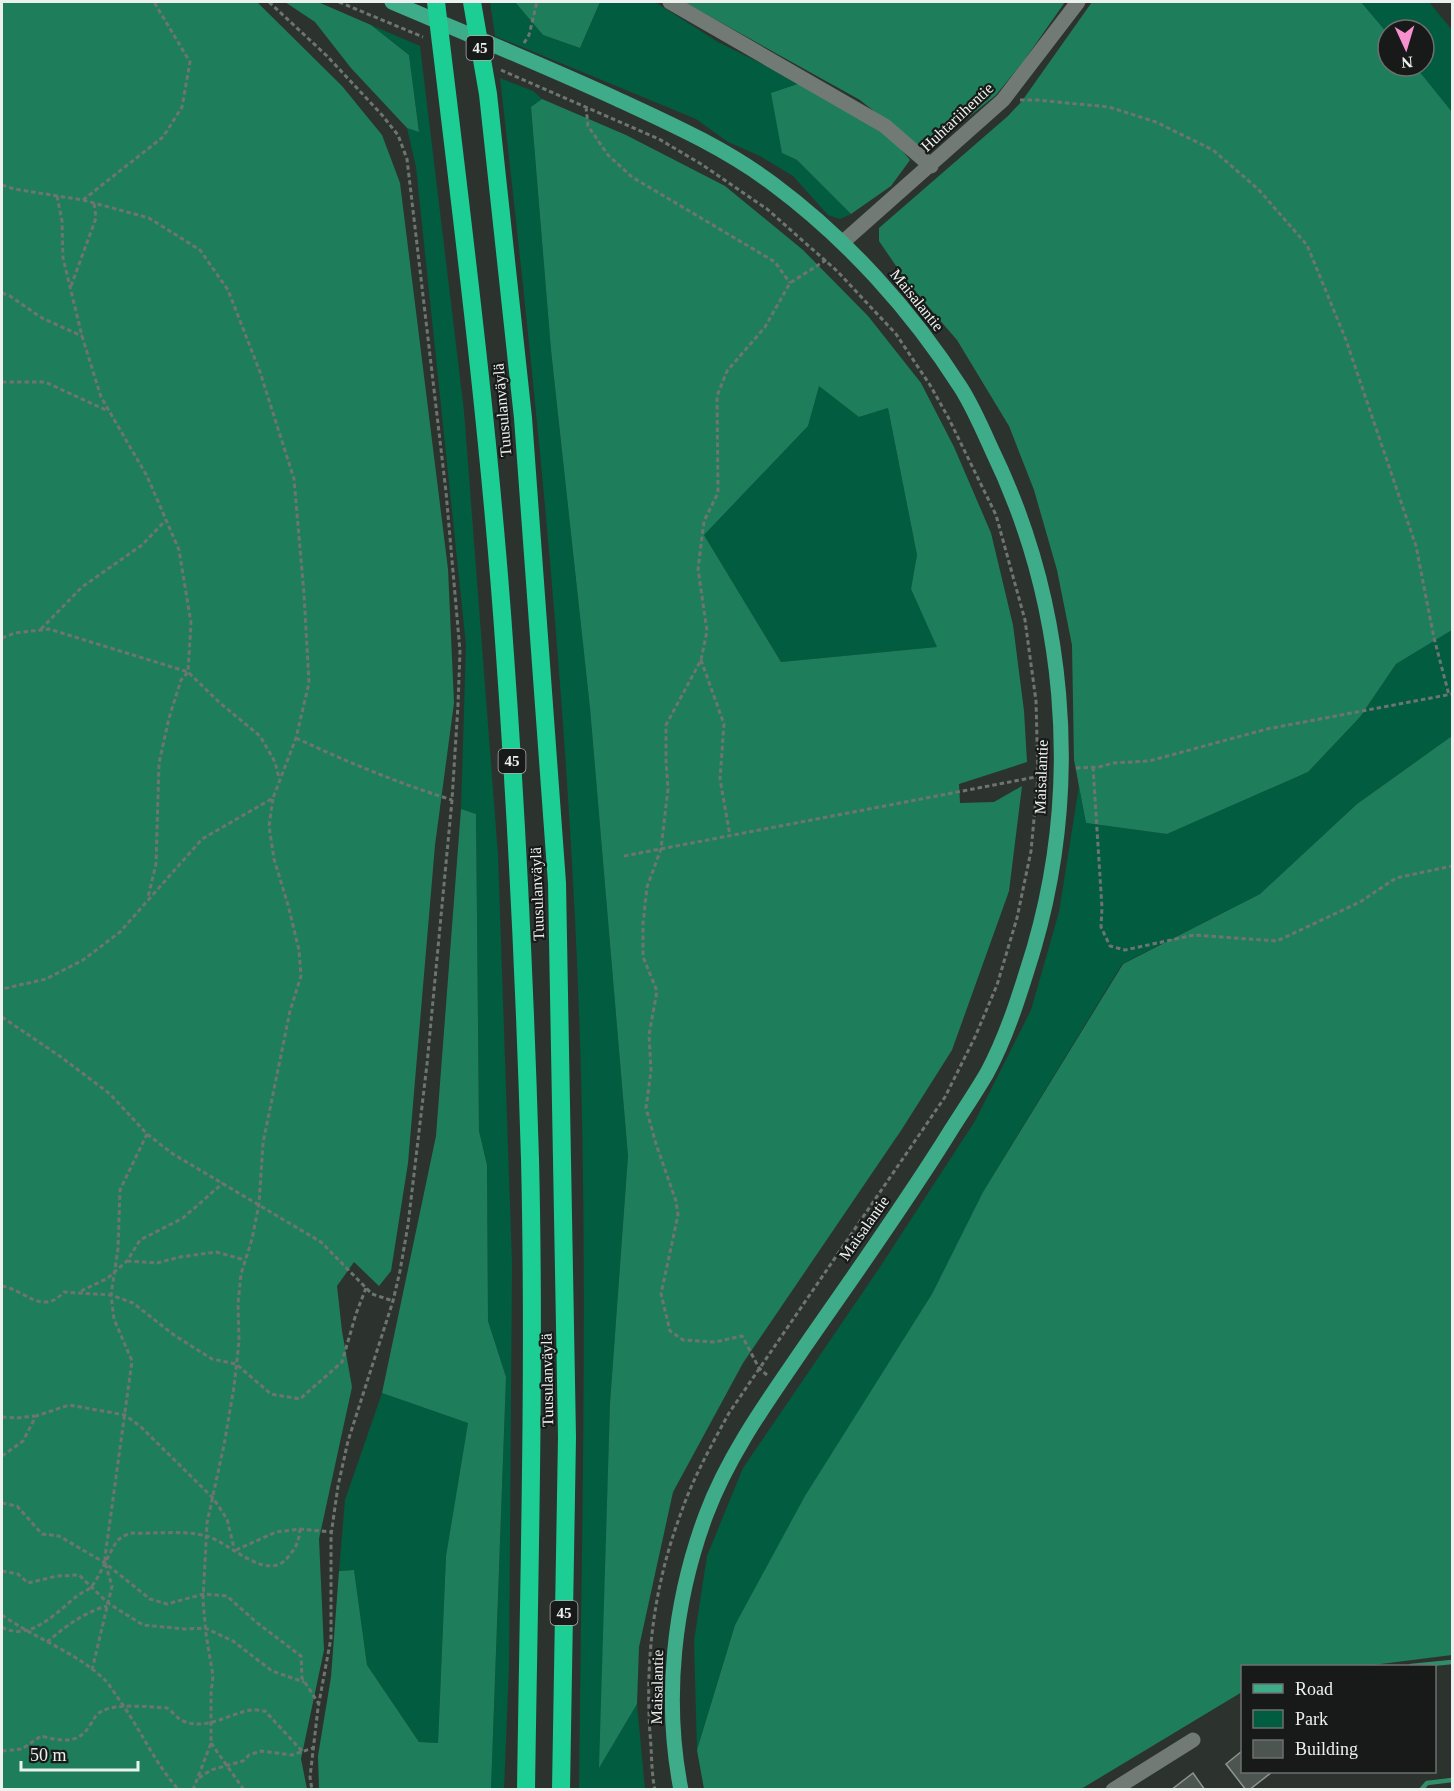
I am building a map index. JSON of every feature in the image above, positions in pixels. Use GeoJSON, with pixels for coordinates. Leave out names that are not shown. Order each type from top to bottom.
{"type":"FeatureCollection","features":[{"type":"Feature","properties":{"kind":"highway","name":"Tuusulanväylä"},"geometry":{"type":"LineString","coordinates":[[436,2],[486,421],[506,665],[519,883],[530,1161],[532,1439],[526,1790]]}},
{"type":"Feature","properties":{"kind":"highway","name":"Tuusulanväylä"},"geometry":{"type":"LineString","coordinates":[[472,2],[488,94],[523,417],[557,883],[567,1437],[561,1790]]}},
{"type":"Feature","properties":{"kind":"main road","name":"Maisalantie"},"geometry":{"type":"LineString","coordinates":[[392,2],[691,133],[741,161],[778,188],[855,254],[903,308],[963,391],[1008,482],[1041,582],[1058,678],[1062,769],[1051,875],[1038,932],[1009,1023],[987,1071],[926,1171],[761,1410],[730,1461],[707,1511],[684,1589],[675,1647],[674,1730],[681,1790]]}},
{"type":"Feature","properties":{"kind":"street"},"geometry":{"type":"LineString","coordinates":[[670,2],[885,126],[931,166]]}},
{"type":"Feature","properties":{"kind":"street","name":"Huhtariihentie"},"geometry":{"type":"LineString","coordinates":[[843,242],[1004,100],[1078,2]]}},
{"type":"Feature","properties":{"kind":"street"},"geometry":{"type":"LineString","coordinates":[[1113,1790],[1192,1740]]}},
{"type":"Feature","properties":{"kind":"path"},"geometry":{"type":"LineString","coordinates":[[83,200],[163,137],[182,107],[190,62],[154,2]]}},
{"type":"Feature","properties":{"kind":"path"},"geometry":{"type":"LineString","coordinates":[[269,2],[327,56],[382,115],[398,135],[407,159],[446,492],[460,651],[452,800],[427,1064],[408,1225],[393,1301],[348,1441],[338,1486],[332,1533],[332,1638],[313,1748],[310,1777],[312,1790]]}},
{"type":"Feature","properties":{"kind":"path"},"geometry":{"type":"LineString","coordinates":[[339,2],[428,39]]}},
{"type":"Feature","properties":{"kind":"path"},"geometry":{"type":"LineString","coordinates":[[512,75],[516,55],[529,35],[537,2]]}},
{"type":"Feature","properties":{"kind":"path"},"geometry":{"type":"LineString","coordinates":[[501,70],[659,139],[701,164],[767,209],[826,260],[896,334],[930,385],[996,514],[1025,620],[1036,701],[1038,777],[1031,851],[1017,918],[997,985],[975,1037],[945,1097],[759,1368],[742,1336],[715,1342],[683,1340],[670,1331],[661,1294],[678,1215],[676,1201],[646,1108],[651,1071],[649,1035],[657,991],[643,957],[643,924],[647,887],[661,849],[668,789],[666,725],[701,660],[707,631],[698,569],[704,521],[718,493],[717,396],[727,371],[765,327],[790,283],[826,260]]}},
{"type":"Feature","properties":{"kind":"path"},"geometry":{"type":"LineString","coordinates":[[624,856],[1038,777],[1062,769],[1149,761],[1267,729],[1450,695],[1434,638],[1416,546],[1346,340],[1307,245],[1258,189],[1214,150],[1156,122],[1109,107],[1037,100],[1004,100]]}},
{"type":"Feature","properties":{"kind":"path"},"geometry":{"type":"LineString","coordinates":[[586,107],[588,126],[608,155],[632,177],[775,262],[790,283]]}},
{"type":"Feature","properties":{"kind":"path"},"geometry":{"type":"LineString","coordinates":[[2,185],[83,200],[149,218],[200,250],[228,290],[256,362],[294,478],[309,683],[296,738],[273,798],[269,826],[274,859],[299,950],[301,976],[290,1011],[263,1143],[259,1204],[252,1239],[241,1274],[238,1304],[239,1341],[224,1445],[207,1536],[204,1593],[205,1628],[213,1676],[212,1743],[193,1790]]}},
{"type":"Feature","properties":{"kind":"path"},"geometry":{"type":"LineString","coordinates":[[57,196],[62,221],[63,258],[82,336],[101,397],[147,476],[179,550],[191,623],[188,672],[181,680],[169,718],[159,763],[156,864],[148,899]]}},
{"type":"Feature","properties":{"kind":"path"},"geometry":{"type":"LineString","coordinates":[[70,287],[96,218],[94,203]]}},
{"type":"Feature","properties":{"kind":"path"},"geometry":{"type":"LineString","coordinates":[[2,293],[42,318],[82,336]]}},
{"type":"Feature","properties":{"kind":"path"},"geometry":{"type":"LineString","coordinates":[[2,382],[45,381],[110,412]]}},
{"type":"Feature","properties":{"kind":"path"},"geometry":{"type":"LineString","coordinates":[[40,630],[82,587],[142,545],[166,519]]}},
{"type":"Feature","properties":{"kind":"path"},"geometry":{"type":"LineString","coordinates":[[2,638],[15,633],[49,629],[188,672],[220,704],[260,736],[275,762],[280,780]]}},
{"type":"Feature","properties":{"kind":"path"},"geometry":{"type":"LineString","coordinates":[[701,660],[724,724],[720,779],[729,836]]}},
{"type":"Feature","properties":{"kind":"path"},"geometry":{"type":"LineString","coordinates":[[296,738],[402,784],[452,800]]}},
{"type":"Feature","properties":{"kind":"path"},"geometry":{"type":"LineString","coordinates":[[1093,767],[1102,908],[1101,927],[1110,946],[1125,950],[1194,935],[1277,941],[1360,902],[1396,878],[1452,866]]}},
{"type":"Feature","properties":{"kind":"path"},"geometry":{"type":"LineString","coordinates":[[2,989],[46,979],[84,960],[120,932],[202,839],[273,798]]}},
{"type":"Feature","properties":{"kind":"path"},"geometry":{"type":"LineString","coordinates":[[2,1017],[110,1094],[147,1134],[173,1154],[321,1242],[372,1294],[393,1301]]}},
{"type":"Feature","properties":{"kind":"path"},"geometry":{"type":"LineString","coordinates":[[92,1671],[112,1586],[105,1563],[132,1361],[114,1319],[111,1295],[118,1249],[120,1190],[147,1134]]}},
{"type":"Feature","properties":{"kind":"path"},"geometry":{"type":"LineString","coordinates":[[80,1292],[108,1278],[126,1261],[140,1240],[183,1218],[223,1183]]}},
{"type":"Feature","properties":{"kind":"path"},"geometry":{"type":"LineString","coordinates":[[126,1261],[157,1263],[216,1252],[245,1260]]}},
{"type":"Feature","properties":{"kind":"path"},"geometry":{"type":"LineString","coordinates":[[2,1286],[9,1287],[31,1299],[47,1303],[56,1301],[64,1292],[80,1292],[111,1295],[133,1303],[174,1335],[212,1359],[236,1364],[271,1394],[300,1398],[342,1362],[366,1288]]}},
{"type":"Feature","properties":{"kind":"path"},"geometry":{"type":"LineString","coordinates":[[2,1417],[36,1416],[69,1405],[124,1415],[150,1436],[213,1498],[227,1518],[235,1550]]}},
{"type":"Feature","properties":{"kind":"path"},"geometry":{"type":"LineString","coordinates":[[2,1456],[23,1441],[36,1416]]}},
{"type":"Feature","properties":{"kind":"path"},"geometry":{"type":"LineString","coordinates":[[2,1503],[17,1506],[42,1534],[59,1536],[105,1563],[150,1599],[166,1604],[204,1593],[227,1596],[256,1622],[301,1656],[304,1682],[319,1704]]}},
{"type":"Feature","properties":{"kind":"path"},"geometry":{"type":"LineString","coordinates":[[235,1550],[276,1532],[300,1529],[332,1533]]}},
{"type":"Feature","properties":{"kind":"path"},"geometry":{"type":"LineString","coordinates":[[2,1627],[10,1632],[25,1630],[48,1621],[91,1588],[117,1541],[132,1533],[207,1536],[250,1560],[267,1567],[277,1567],[286,1560],[299,1542],[300,1529]]}},
{"type":"Feature","properties":{"kind":"path"},"geometry":{"type":"LineString","coordinates":[[2,1571],[18,1574],[28,1583],[57,1576],[79,1575],[108,1605],[143,1625],[184,1629],[205,1628],[233,1641],[272,1671],[304,1682]]}},
{"type":"Feature","properties":{"kind":"path"},"geometry":{"type":"LineString","coordinates":[[47,1642],[64,1628],[94,1610],[108,1605]]}},
{"type":"Feature","properties":{"kind":"path"},"geometry":{"type":"LineString","coordinates":[[2,1615],[104,1679],[168,1778],[179,1790]]}},
{"type":"Feature","properties":{"kind":"path"},"geometry":{"type":"LineString","coordinates":[[2,1751],[22,1749],[41,1736],[70,1741],[79,1738],[86,1734],[96,1714],[104,1710],[124,1707],[167,1708],[178,1719],[188,1723],[211,1722],[252,1710],[265,1711],[303,1752]]}},
{"type":"Feature","properties":{"kind":"path"},"geometry":{"type":"LineString","coordinates":[[212,1743],[244,1790]]}},
{"type":"Feature","properties":{"kind":"path"},"geometry":{"type":"LineString","coordinates":[[197,1779],[211,1770],[243,1761],[249,1755],[261,1751],[292,1755],[313,1748]]}},
{"type":"Feature","properties":{"kind":"green space"},"geometry":{"type":"Polygon","coordinates":[[[2,2],[257,2],[342,86],[382,135],[400,183],[448,569],[454,703],[435,845],[408,1163],[391,1271],[379,1286],[354,1262],[337,1286],[352,1387],[319,1539],[324,1650],[301,1759],[307,1789],[2,1789],[2,2]]]}},
{"type":"Feature","properties":{"kind":"green space"},"geometry":{"type":"Polygon","coordinates":[[[285,2],[318,2],[371,25],[409,55],[419,132],[407,128],[351,68],[315,22],[285,2]]]}},
{"type":"Feature","properties":{"kind":"green space"},"geometry":{"type":"Polygon","coordinates":[[[490,2],[515,2],[543,35],[580,48],[600,2],[655,2],[718,42],[801,83],[782,153],[797,160],[851,214],[840,219],[828,215],[793,176],[760,156],[728,142],[696,119],[495,36],[490,2]]]}},
{"type":"Feature","properties":{"kind":"green space"},"geometry":{"type":"Polygon","coordinates":[[[515,2],[600,2],[580,48],[543,35],[515,2]]]}},
{"type":"Feature","properties":{"kind":"green space"},"geometry":{"type":"Polygon","coordinates":[[[684,2],[1065,2],[1023,62],[996,95],[934,145],[915,144],[860,100],[684,2]]]}},
{"type":"Feature","properties":{"kind":"green space"},"geometry":{"type":"Polygon","coordinates":[[[1092,2],[1361,2],[1376,20],[1376,78],[1425,78],[1452,112],[1452,630],[1396,664],[1360,717],[1308,772],[1167,834],[1086,823],[1074,760],[1072,645],[1057,570],[1034,490],[1009,426],[957,340],[907,282],[879,241],[879,228],[1008,116],[1022,101],[1092,2]]]}},
{"type":"Feature","properties":{"kind":"green space"},"geometry":{"type":"Polygon","coordinates":[[[1361,2],[1429,2],[1452,30],[1452,112],[1425,78],[1436,78],[1436,18],[1376,20],[1361,2]]]}},
{"type":"Feature","properties":{"kind":"green space"},"geometry":{"type":"Polygon","coordinates":[[[371,25],[420,46],[464,411],[498,855],[512,1264],[509,1667],[504,1789],[491,1789],[506,1377],[488,1321],[487,1165],[479,1131],[476,814],[461,809],[466,645],[416,167],[407,128],[419,132],[409,55],[371,25]]]}},
{"type":"Feature","properties":{"kind":"green space"},"geometry":{"type":"Polygon","coordinates":[[[500,78],[533,91],[542,99],[531,108],[551,350],[590,708],[628,1156],[610,1403],[600,1766],[637,1704],[645,1789],[579,1789],[584,1245],[580,1028],[575,919],[554,603],[500,78]]]}},
{"type":"Feature","properties":{"kind":"green space"},"geometry":{"type":"Polygon","coordinates":[[[801,83],[883,128],[910,160],[891,186],[851,214],[797,160],[782,153],[771,93],[801,83]]]}},
{"type":"Feature","properties":{"kind":"green space"},"geometry":{"type":"Polygon","coordinates":[[[542,99],[626,135],[725,186],[803,250],[868,316],[921,383],[954,447],[991,533],[1013,625],[1024,711],[1027,762],[959,784],[960,803],[994,802],[1022,786],[1009,891],[952,1050],[902,1129],[743,1363],[673,1492],[639,1647],[637,1704],[599,1768],[610,1403],[628,1156],[590,708],[551,350],[531,107],[542,99]],[[819,386],[808,426],[704,535],[781,662],[937,647],[911,589],[917,555],[888,408],[859,417],[819,386]]]}},
{"type":"Feature","properties":{"kind":"green space"},"geometry":{"type":"Polygon","coordinates":[[[819,385],[859,417],[888,408],[917,555],[911,589],[938,647],[781,662],[704,535],[808,426],[819,385]]]}},
{"type":"Feature","properties":{"kind":"green space"},"geometry":{"type":"Polygon","coordinates":[[[1452,630],[1452,736],[1357,804],[1260,894],[1122,964],[983,1192],[932,1294],[735,1625],[697,1750],[694,1641],[707,1556],[743,1468],[878,1270],[975,1121],[1031,1010],[1059,912],[1079,786],[1086,823],[1167,834],[1308,772],[1360,717],[1396,664],[1452,630]]]}},
{"type":"Feature","properties":{"kind":"green space"},"geometry":{"type":"Polygon","coordinates":[[[1452,736],[1452,1655],[1373,1665],[1241,1665],[1241,1693],[1081,1789],[704,1789],[697,1750],[735,1625],[805,1496],[932,1294],[983,1192],[1123,964],[1260,894],[1357,804],[1452,736]]]}},
{"type":"Feature","properties":{"kind":"green space"},"geometry":{"type":"Polygon","coordinates":[[[461,809],[476,814],[479,1131],[487,1165],[488,1321],[506,1377],[491,1789],[319,1789],[318,1756],[331,1677],[339,1571],[354,1570],[367,1665],[419,1742],[438,1743],[446,1556],[468,1423],[382,1393],[436,1136],[461,809]]]}},
{"type":"Feature","properties":{"kind":"green space"},"geometry":{"type":"Polygon","coordinates":[[[382,1393],[468,1423],[446,1556],[438,1743],[419,1742],[367,1665],[354,1570],[339,1571],[345,1500],[382,1393]]]}},
{"type":"Feature","properties":{"kind":"building"},"geometry":{"type":"Polygon","coordinates":[[[1241,1752],[1241,1773],[1271,1773],[1246,1790],[1226,1764],[1241,1752]]]}},
{"type":"Feature","properties":{"kind":"building"},"geometry":{"type":"Polygon","coordinates":[[[1193,1773],[1205,1790],[1171,1790],[1193,1773]]]}},
{"type":"Feature","properties":{"kind":"waterway"},"geometry":{"type":"LineString","coordinates":[[1421,1665],[1452,1662]]}},
{"type":"Feature","properties":{"kind":"waterway"},"geometry":{"type":"LineString","coordinates":[[1421,1790],[1427,1783],[1452,1780]]}}]}
